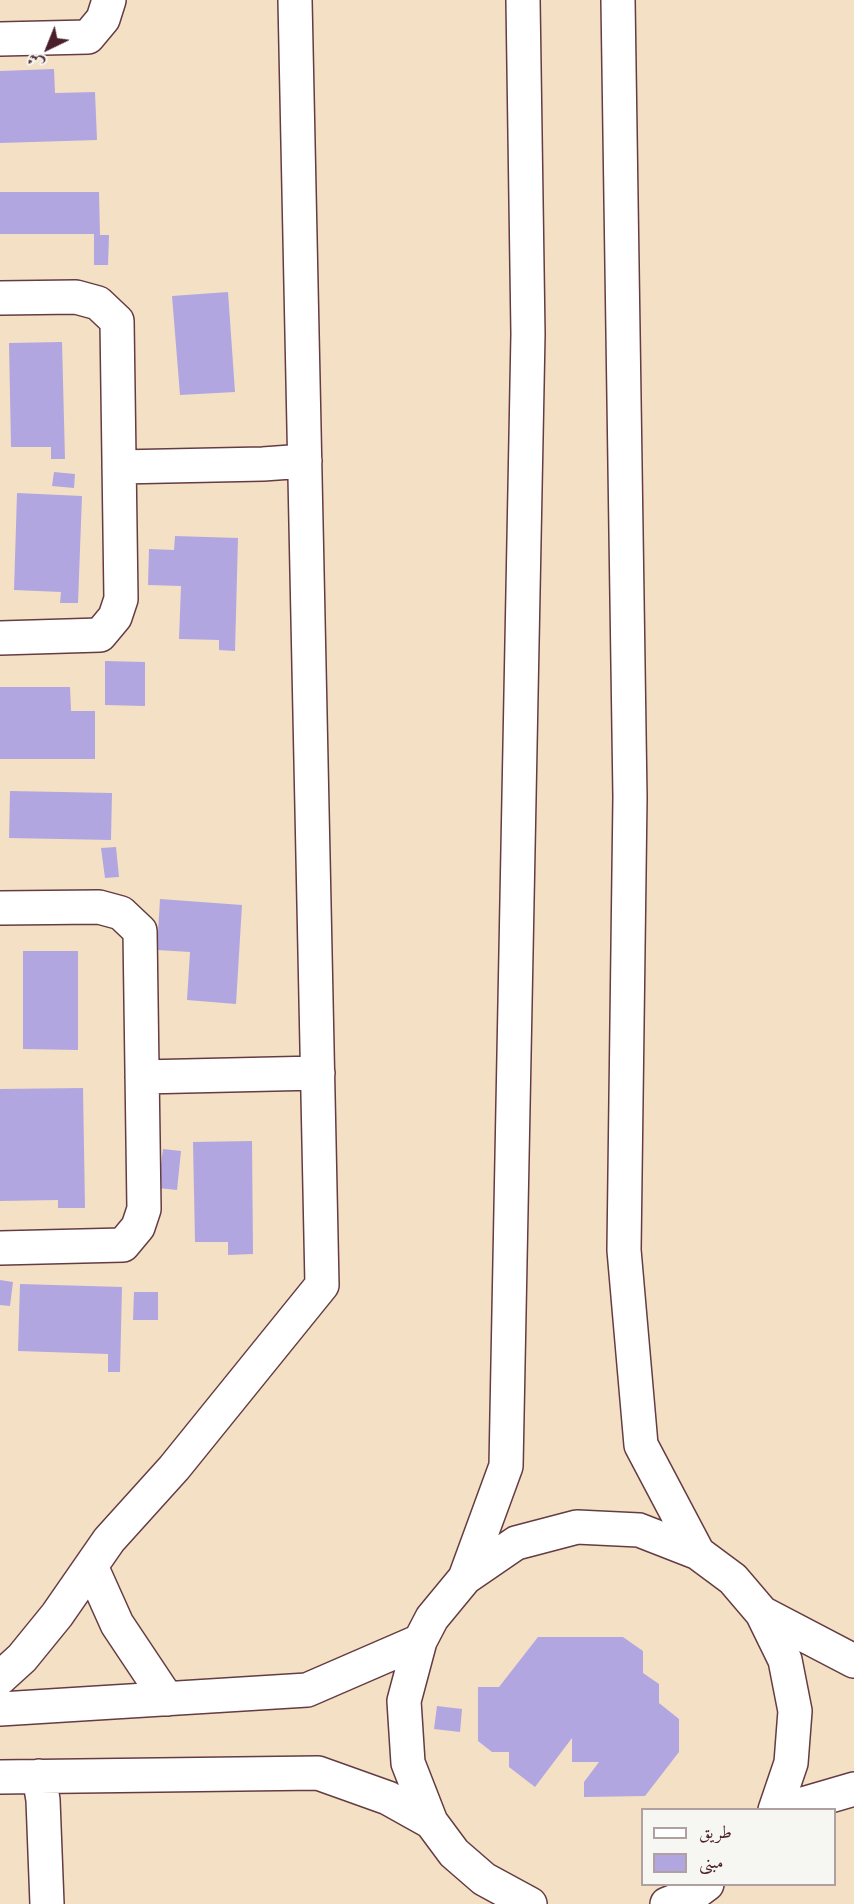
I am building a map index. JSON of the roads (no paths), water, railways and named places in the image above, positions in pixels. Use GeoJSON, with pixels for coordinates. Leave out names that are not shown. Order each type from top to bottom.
{"type":"FeatureCollection","features":[{"type":"Feature","properties":{"kind":"street"},"geometry":{"type":"LineString","coordinates":[[0,39],[88,37],[103,19],[109,0]]}},
{"type":"Feature","properties":{"kind":"street"},"geometry":{"type":"LineString","coordinates":[[0,1678],[29,1650],[57,1616],[109,1540],[174,1468],[322,1285],[295,0]]}},
{"type":"Feature","properties":{"kind":"street"},"geometry":{"type":"LineString","coordinates":[[465,1578],[506,1467],[528,334],[523,0]]}},
{"type":"Feature","properties":{"kind":"street"},"geometry":{"type":"LineString","coordinates":[[618,0],[630,797],[624,1250],[641,1445],[698,1552]]}},
{"type":"Feature","properties":{"kind":"street"},"geometry":{"type":"LineString","coordinates":[[0,298],[76,297],[98,303],[117,321],[121,599],[115,618],[100,635],[0,638]]}},
{"type":"Feature","properties":{"kind":"street"},"geometry":{"type":"LineString","coordinates":[[119,467],[305,461]]}},
{"type":"Feature","properties":{"kind":"street"},"geometry":{"type":"LineString","coordinates":[[0,908],[99,907],[121,913],[140,931],[144,1209],[138,1227],[123,1245],[0,1248]]}},
{"type":"Feature","properties":{"kind":"street"},"geometry":{"type":"LineString","coordinates":[[142,1077],[318,1073]]}},
{"type":"Feature","properties":{"kind":"street"},"geometry":{"type":"LineString","coordinates":[[530,1904],[492,1892],[454,1853],[431,1822],[408,1764],[404,1701],[420,1641],[432,1618],[465,1578],[516,1543],[577,1527],[639,1530],[698,1552],[733,1579],[762,1613],[785,1660],[795,1711],[791,1763],[775,1808]]}},
{"type":"Feature","properties":{"kind":"street"},"geometry":{"type":"LineString","coordinates":[[91,1566],[117,1624],[167,1699]]}},
{"type":"Feature","properties":{"kind":"street"},"geometry":{"type":"LineString","coordinates":[[762,1613],[854,1661]]}},
{"type":"Feature","properties":{"kind":"street"},"geometry":{"type":"LineString","coordinates":[[0,1709],[307,1690],[420,1641]]}},
{"type":"Feature","properties":{"kind":"street"},"geometry":{"type":"LineString","coordinates":[[0,1777],[318,1773],[388,1797],[431,1822]]}},
{"type":"Feature","properties":{"kind":"street"},"geometry":{"type":"LineString","coordinates":[[39,1776],[43,1800],[47,1904]]}},
{"type":"Feature","properties":{"kind":"street"},"geometry":{"type":"LineString","coordinates":[[786,1808],[854,1789]]}},
{"type":"Feature","properties":{"kind":"street"},"geometry":{"type":"LineString","coordinates":[[667,1904],[695,1893],[704,1886]]}},
{"type":"Feature","properties":{"kind":"street"},"geometry":{"type":"LineString","coordinates":[[703,1904],[717,1886]]}}]}
